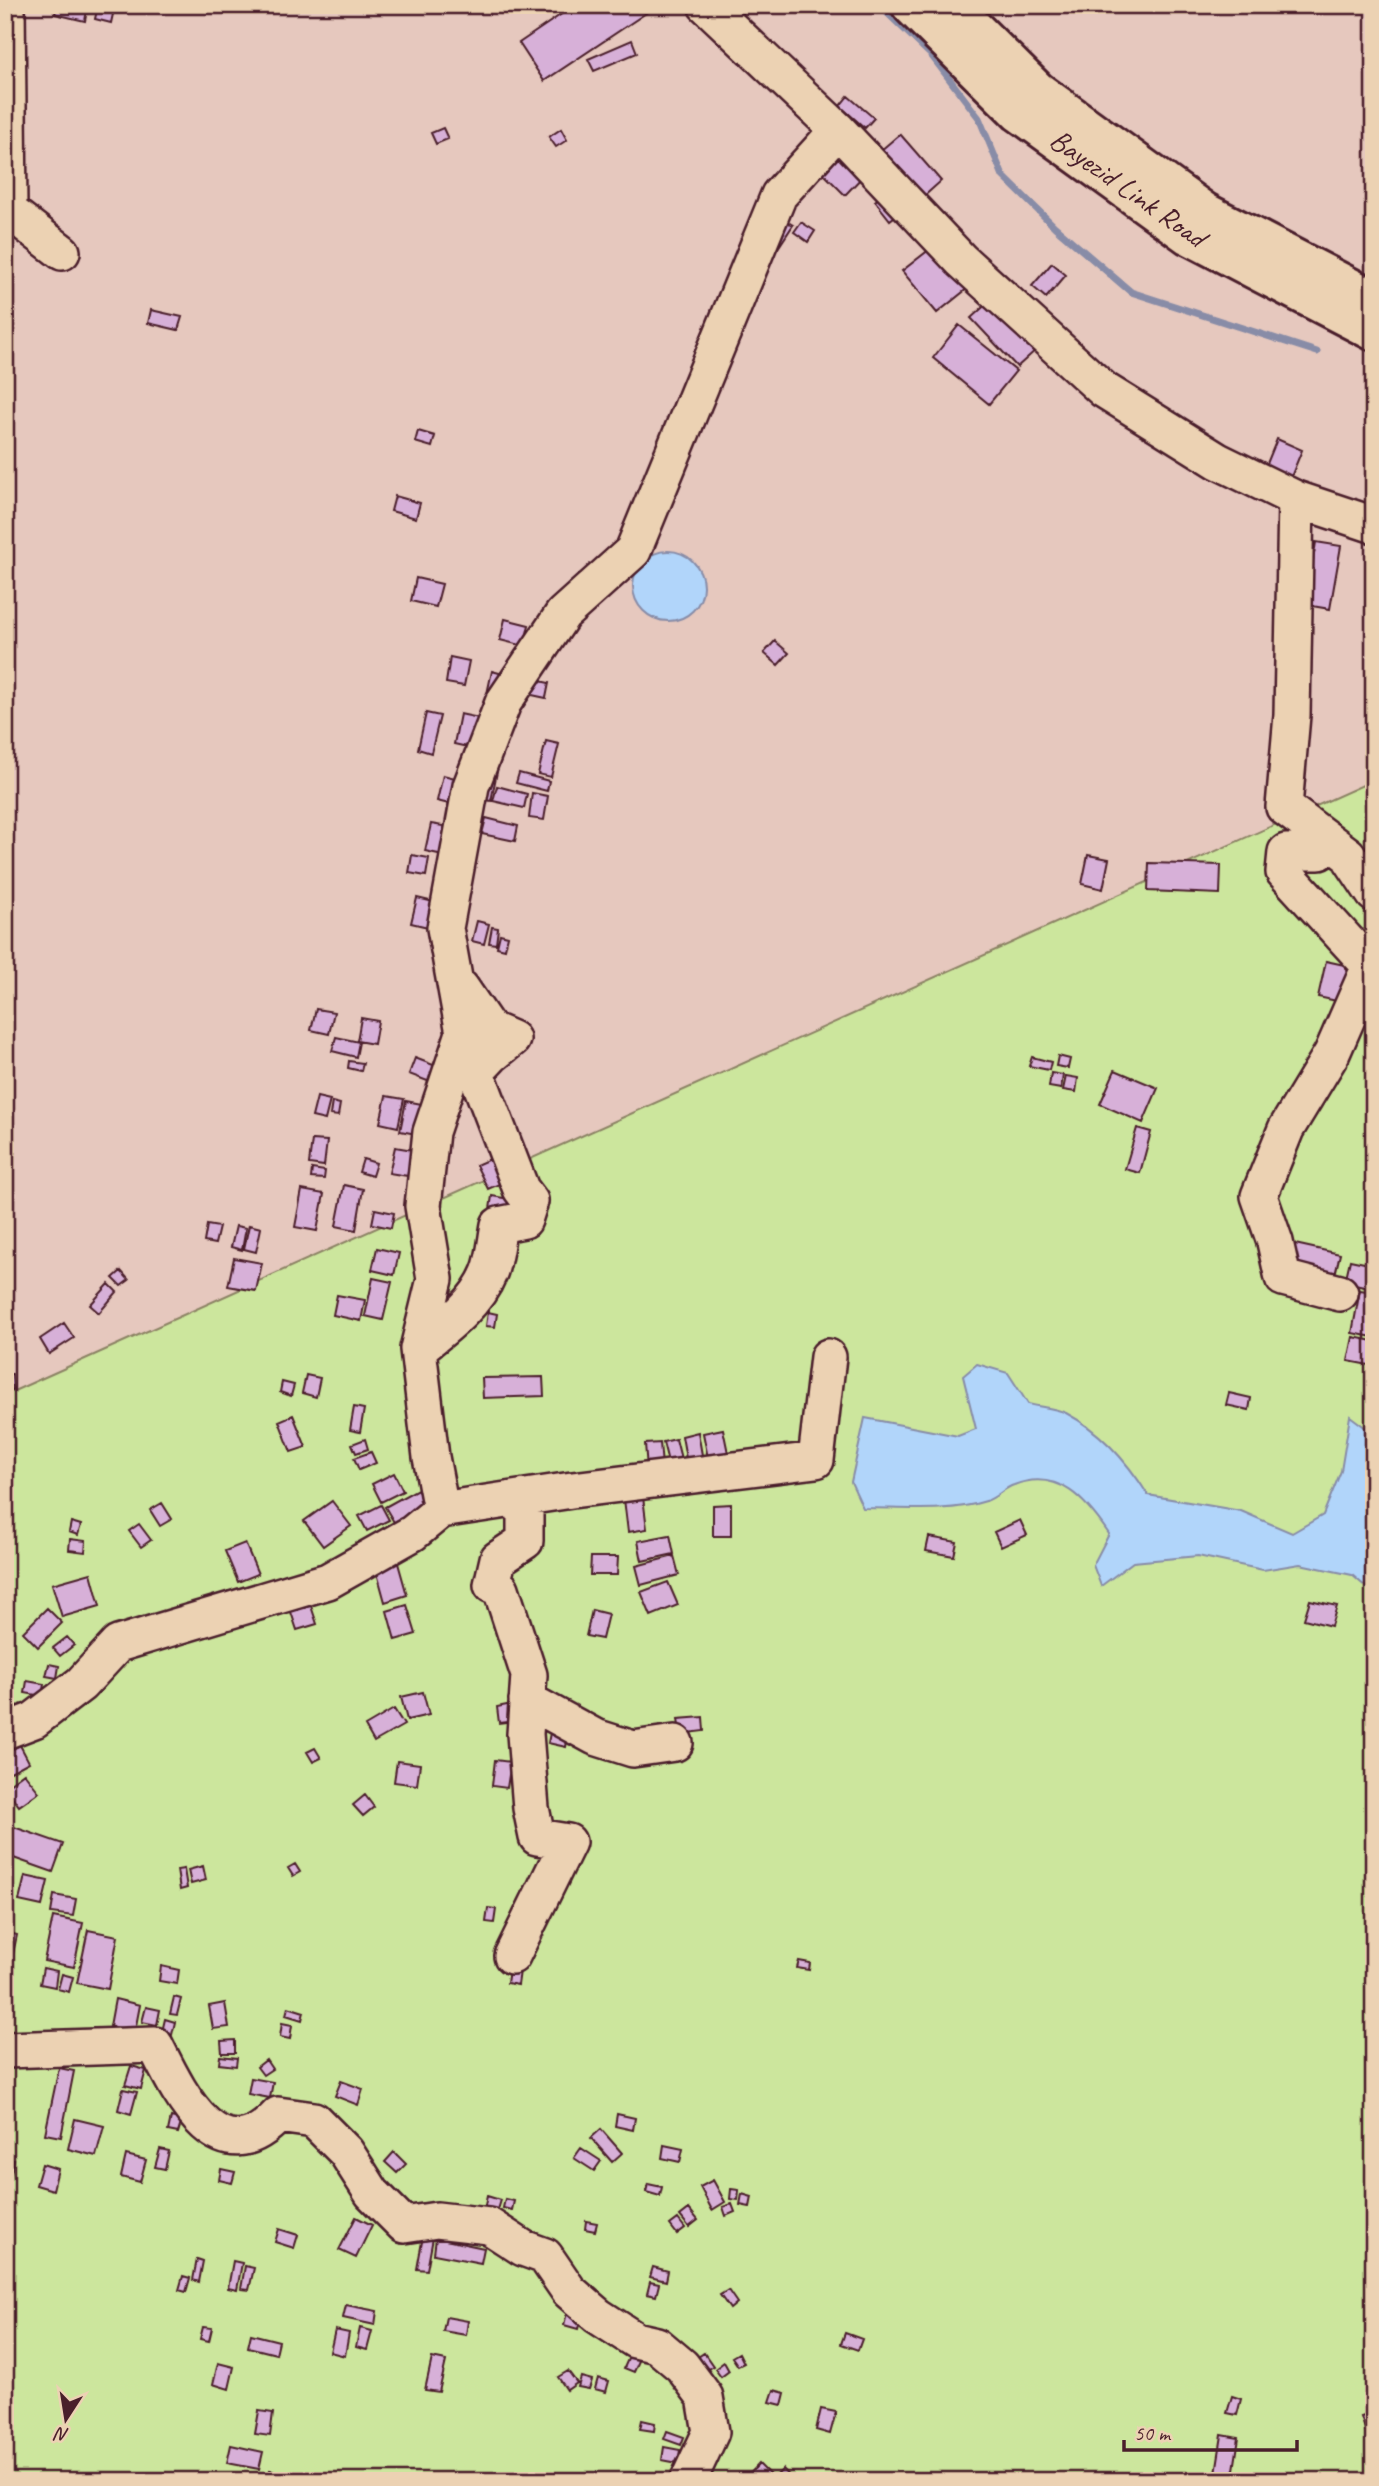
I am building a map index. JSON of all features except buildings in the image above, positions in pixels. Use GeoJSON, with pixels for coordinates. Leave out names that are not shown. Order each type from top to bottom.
{"type":"FeatureCollection","features":[{"type":"Feature","properties":{"kind":"main road","name":"Bayezid Link Road"},"geometry":{"type":"LineString","coordinates":[[911,5],[1019,112],[1189,235],[1374,331]]}},
{"type":"Feature","properties":{"kind":"main road","name":"Bayezid Link Road"},"geometry":{"type":"LineString","coordinates":[[950,5],[1037,91],[1204,212],[1374,300]]}},
{"type":"Feature","properties":{"kind":"street"},"geometry":{"type":"LineString","coordinates":[[7,5],[9,211],[62,252]]}},
{"type":"Feature","properties":{"kind":"street"},"geometry":{"type":"LineString","coordinates":[[706,5],[838,130],[961,260],[1104,390],[1218,461],[1296,499],[1374,525]]}},
{"type":"Feature","properties":{"kind":"street"},"geometry":{"type":"LineString","coordinates":[[441,1510],[430,1457],[418,1349],[435,1279],[423,1206],[431,1132],[464,1033],[445,928],[471,786],[503,703],[563,614],[633,551],[779,195],[838,130]]}},
{"type":"Feature","properties":{"kind":"street"},"geometry":{"type":"LineString","coordinates":[[1296,499],[1292,715],[1284,807],[1348,855],[1374,894]]}},
{"type":"Feature","properties":{"kind":"street"},"geometry":{"type":"LineString","coordinates":[[1328,840],[1319,852],[1286,852],[1283,872],[1370,966],[1332,1053],[1286,1129],[1259,1196],[1275,1242],[1283,1278],[1340,1293]]}},
{"type":"Feature","properties":{"kind":"street"},"geometry":{"type":"LineString","coordinates":[[418,1349],[457,1317],[481,1289],[489,1272],[499,1225],[524,1220],[530,1201],[522,1189],[477,1072],[492,1055],[512,1040],[489,1029],[453,976]]}},
{"type":"Feature","properties":{"kind":"street"},"geometry":{"type":"LineString","coordinates":[[5,1731],[34,1720],[71,1692],[118,1644],[328,1581],[413,1534],[441,1510],[816,1460],[828,1357]]}},
{"type":"Feature","properties":{"kind":"street"},"geometry":{"type":"LineString","coordinates":[[512,1956],[568,1842],[537,1837],[531,1808],[525,1734],[529,1675],[517,1631],[501,1590],[492,1586],[498,1559],[525,1541],[525,1497]]}},
{"type":"Feature","properties":{"kind":"street"},"geometry":{"type":"LineString","coordinates":[[527,1699],[595,1737],[633,1749],[675,1743]]}},
{"type":"Feature","properties":{"kind":"street"},"geometry":{"type":"LineString","coordinates":[[5,2050],[155,2045],[193,2113],[220,2135],[241,2139],[264,2130],[278,2115],[314,2120],[346,2152],[372,2193],[404,2225],[438,2220],[489,2226],[523,2248],[545,2256],[569,2291],[598,2316],[635,2340],[657,2344],[682,2366],[705,2398],[711,2432],[688,2481]]}},
{"type":"Feature","properties":{"kind":"green space"},"geometry":{"type":"Polygon","coordinates":[[[1374,780],[1374,2481],[5,2481],[5,1395],[1374,780]]]}},
{"type":"Feature","properties":{"kind":"water"},"geometry":{"type":"Polygon","coordinates":[[[675,551],[688,557],[697,566],[701,572],[701,600],[693,611],[682,619],[661,621],[643,611],[635,600],[633,579],[643,561],[654,553],[675,551]]]}},
{"type":"Feature","properties":{"kind":"water"},"geometry":{"type":"Polygon","coordinates":[[[977,1364],[1008,1373],[1028,1404],[1066,1413],[1091,1429],[1122,1459],[1148,1495],[1241,1511],[1292,1533],[1323,1515],[1341,1471],[1350,1416],[1366,1428],[1370,1467],[1374,1471],[1374,1594],[1352,1575],[1300,1564],[1263,1570],[1198,1556],[1133,1562],[1101,1586],[1093,1565],[1109,1534],[1081,1499],[1058,1484],[1045,1481],[1014,1485],[993,1498],[972,1505],[926,1509],[863,1508],[851,1482],[865,1418],[958,1436],[976,1429],[963,1376],[977,1364]]]}},
{"type":"Feature","properties":{"kind":"waterway"},"geometry":{"type":"LineString","coordinates":[[879,5],[931,55],[979,118],[1003,176],[1055,227],[1131,292],[1317,352]]}}]}
